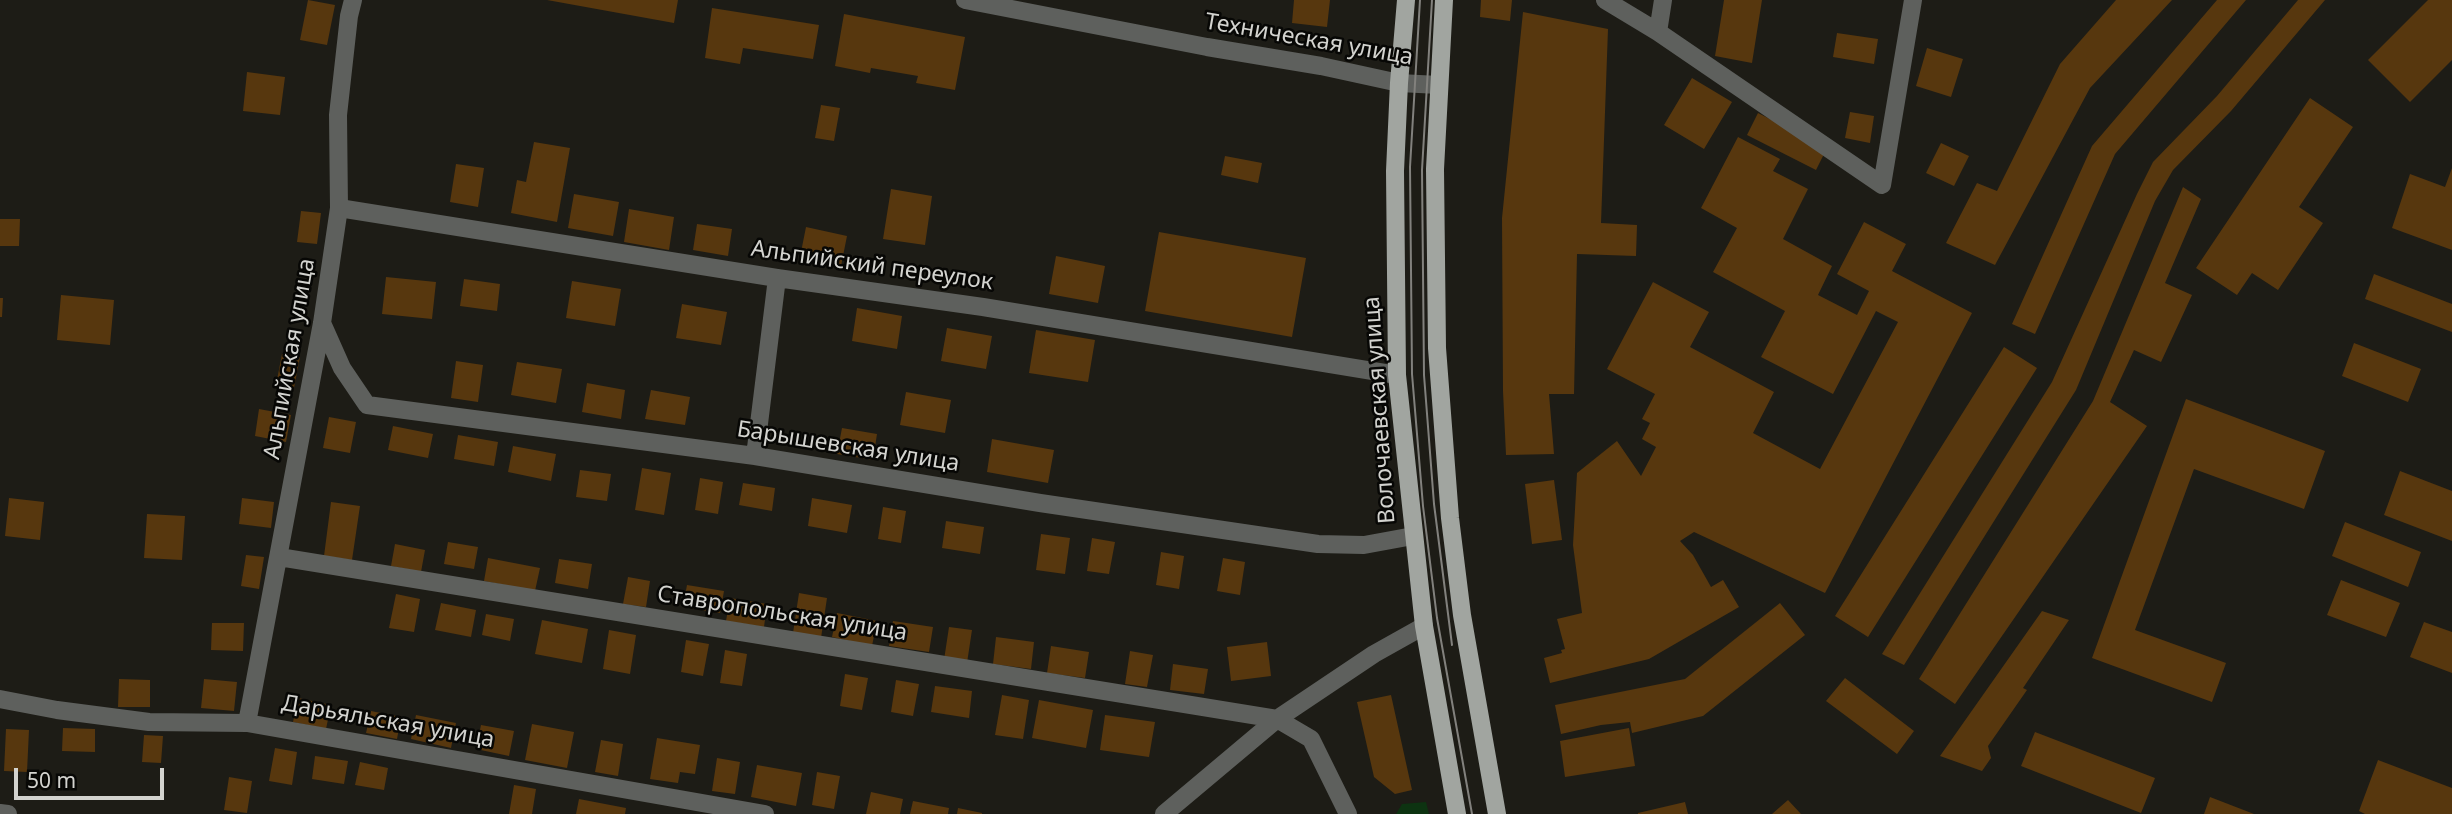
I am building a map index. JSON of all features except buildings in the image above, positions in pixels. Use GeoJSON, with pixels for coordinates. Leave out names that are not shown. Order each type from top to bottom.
{"type":"FeatureCollection","features":[{"type":"Feature","properties":{"kind":"main road","name":"Волочаевская улица"},"geometry":{"type":"LineString","coordinates":[[1406,0],[1395,171],[1397,375],[1424,626],[1457,814]]}},
{"type":"Feature","properties":{"kind":"main road"},"geometry":{"type":"LineString","coordinates":[[1444,0],[1435,169],[1437,348],[1447,478],[1462,615],[1497,814]]}},
{"type":"Feature","properties":{"kind":"street","name":"Альпийская улица"},"geometry":{"type":"LineString","coordinates":[[247,723],[323,323],[339,208],[338,115],[353,0]]}},
{"type":"Feature","properties":{"kind":"street","name":"Техническая улица"},"geometry":{"type":"LineString","coordinates":[[965,0],[1399,83],[1440,85]]}},
{"type":"Feature","properties":{"kind":"street"},"geometry":{"type":"LineString","coordinates":[[1605,0],[1658,32],[1882,186],[1913,0]]}},
{"type":"Feature","properties":{"kind":"street"},"geometry":{"type":"LineString","coordinates":[[1658,32],[1663,0]]}},
{"type":"Feature","properties":{"kind":"street","name":"Альпийский переулок"},"geometry":{"type":"LineString","coordinates":[[339,208],[777,278],[983,307],[1397,375]]}},
{"type":"Feature","properties":{"kind":"street"},"geometry":{"type":"LineString","coordinates":[[754,456],[777,278]]}},
{"type":"Feature","properties":{"kind":"street","name":"Барышевская улица"},"geometry":{"type":"LineString","coordinates":[[323,323],[342,368],[367,405],[754,456],[1040,503],[1318,544],[1364,545],[1413,536]]}},
{"type":"Feature","properties":{"kind":"street","name":"Ставропольская улица"},"geometry":{"type":"LineString","coordinates":[[279,557],[1277,719]]}},
{"type":"Feature","properties":{"kind":"street"},"geometry":{"type":"LineString","coordinates":[[1164,814],[1277,719],[1374,654],[1424,626]]}},
{"type":"Feature","properties":{"kind":"street","name":"Дарьяльская улица"},"geometry":{"type":"LineString","coordinates":[[0,699],[57,710],[149,722],[247,723],[765,814]]}},
{"type":"Feature","properties":{"kind":"street"},"geometry":{"type":"LineString","coordinates":[[1277,719],[1311,739],[1348,814]]}},
{"type":"Feature","properties":{"kind":"street"},"geometry":{"type":"LineString","coordinates":[[0,813],[8,814]]}},
{"type":"Feature","properties":{"kind":"green space"},"geometry":{"type":"Polygon","coordinates":[[[1426,802],[1429,814],[1396,814],[1402,804],[1426,802]]]}},
{"type":"Feature","properties":{"kind":"tram line"},"geometry":{"type":"LineString","coordinates":[[1420,0],[1410,167],[1412,374],[1423,506],[1437,618],[1472,814]]}},
{"type":"Feature","properties":{"kind":"tram line"},"geometry":{"type":"LineString","coordinates":[[1432,0],[1422,170],[1424,375],[1434,504],[1452,645]]}}]}
